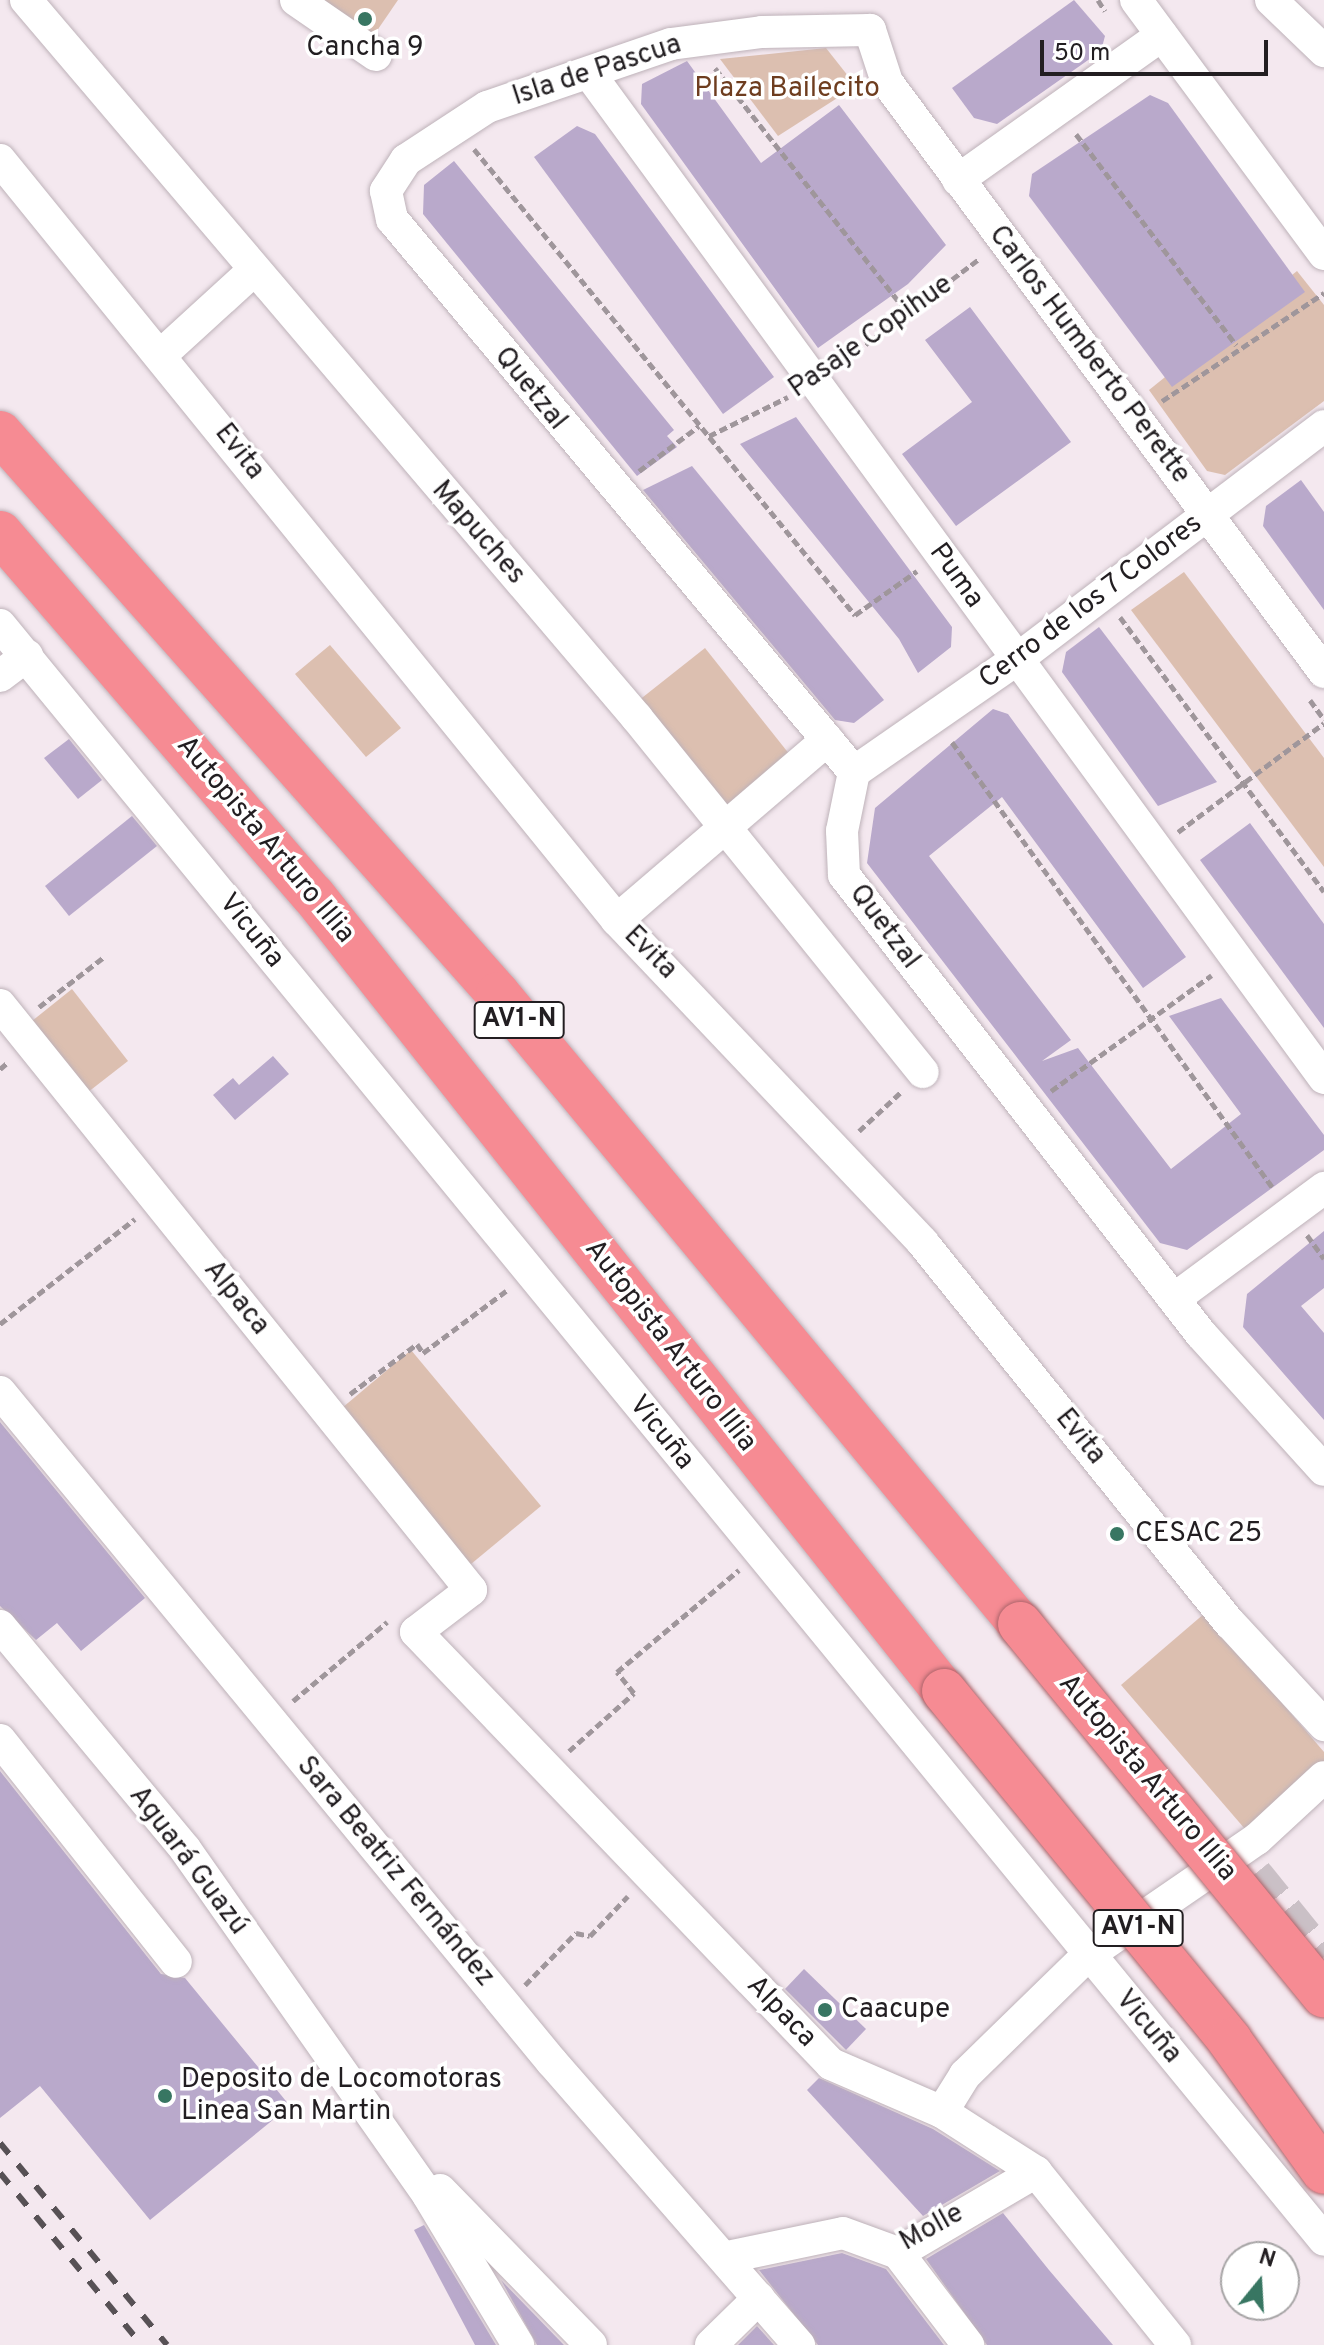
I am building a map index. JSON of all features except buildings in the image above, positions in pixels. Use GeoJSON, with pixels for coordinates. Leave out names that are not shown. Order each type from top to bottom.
{"type":"FeatureCollection","features":[{"type":"Feature","properties":{"kind":"highway","name":"Autopista Arturo Illia"},"geometry":{"type":"LineString","coordinates":[[0,433],[498,994],[1324,1995]]}},
{"type":"Feature","properties":{"kind":"highway","name":"Autopista Arturo Illia"},"geometry":{"type":"LineString","coordinates":[[0,533],[303,883],[1230,2041],[1324,2172]]}},
{"type":"Feature","properties":{"kind":"street","name":"Mapuches"},"geometry":{"type":"LineString","coordinates":[[26,0],[724,829],[923,1072]]}},
{"type":"Feature","properties":{"kind":"street"},"geometry":{"type":"LineString","coordinates":[[296,0],[376,55]]}},
{"type":"Feature","properties":{"kind":"street"},"geometry":{"type":"LineString","coordinates":[[1136,0],[1324,254]]}},
{"type":"Feature","properties":{"kind":"street"},"geometry":{"type":"LineString","coordinates":[[1271,0],[1324,51]]}},
{"type":"Feature","properties":{"kind":"street","name":"Isla de Pascua"},"geometry":{"type":"LineString","coordinates":[[392,219],[386,191],[406,160],[487,107],[692,39],[870,30]]}},
{"type":"Feature","properties":{"kind":"street","name":"Carlos Humberto Perette"},"geometry":{"type":"LineString","coordinates":[[870,30],[887,82],[1324,672]]}},
{"type":"Feature","properties":{"kind":"street"},"geometry":{"type":"LineString","coordinates":[[958,180],[1162,35]]}},
{"type":"Feature","properties":{"kind":"street","name":"Puma"},"geometry":{"type":"LineString","coordinates":[[589,73],[1324,1078]]}},
{"type":"Feature","properties":{"kind":"street","name":"Evita"},"geometry":{"type":"LineString","coordinates":[[0,160],[162,354],[617,920],[923,1243],[1230,1623],[1324,1725]]}},
{"type":"Feature","properties":{"kind":"street","name":"Quetzal"},"geometry":{"type":"LineString","coordinates":[[392,219],[613,491],[854,772],[841,841],[844,875],[1174,1299],[1324,1470]]}},
{"type":"Feature","properties":{"kind":"street"},"geometry":{"type":"LineString","coordinates":[[162,354],[254,270]]}},
{"type":"Feature","properties":{"kind":"street","name":"Cerro de los 7 Colores"},"geometry":{"type":"LineString","coordinates":[[854,772],[1016,660],[1324,426]]}},
{"type":"Feature","properties":{"kind":"street","name":"Vicuña"},"geometry":{"type":"LineString","coordinates":[[0,625],[1324,2240]]}},
{"type":"Feature","properties":{"kind":"street"},"geometry":{"type":"LineString","coordinates":[[0,676],[27,656]]}},
{"type":"Feature","properties":{"kind":"street"},"geometry":{"type":"LineString","coordinates":[[617,920],[827,740]]}},
{"type":"Feature","properties":{"kind":"street","name":"Alpaca"},"geometry":{"type":"LineString","coordinates":[[8,1015],[471,1590],[416,1632],[647,1876],[831,2064],[942,2112],[1036,2172],[1175,2345]]}},
{"type":"Feature","properties":{"kind":"street"},"geometry":{"type":"LineString","coordinates":[[1174,1299],[1324,1188]]}},
{"type":"Feature","properties":{"kind":"street","name":"Sara Beatriz Fernández"},"geometry":{"type":"LineString","coordinates":[[0,1392],[505,2006],[728,2257],[799,2345]]}},
{"type":"Feature","properties":{"kind":"street","name":"Aguará Guazú"},"geometry":{"type":"LineString","coordinates":[[0,1626],[185,1849],[361,2107]]}},
{"type":"Feature","properties":{"kind":"street"},"geometry":{"type":"LineString","coordinates":[[0,1740],[176,1962]]}},
{"type":"Feature","properties":{"kind":"street"},"geometry":{"type":"LineString","coordinates":[[942,2112],[965,2075],[1088,1955],[1257,1839],[1324,1777]]}},
{"type":"Feature","properties":{"kind":"street"},"geometry":{"type":"LineString","coordinates":[[361,2107],[428,2195],[518,2345]]}},
{"type":"Feature","properties":{"kind":"street"},"geometry":{"type":"LineString","coordinates":[[361,2107],[591,2345]]}},
{"type":"Feature","properties":{"kind":"street","name":"Molle"},"geometry":{"type":"LineString","coordinates":[[728,2257],[843,2233],[898,2253],[1036,2172]]}},
{"type":"Feature","properties":{"kind":"street"},"geometry":{"type":"LineString","coordinates":[[898,2253],[968,2345]]}},
{"type":"Feature","properties":{"kind":"street"},"geometry":{"type":"LineString","coordinates":[[711,2345],[759,2298]]}},
{"type":"Feature","properties":{"kind":"path"},"geometry":{"type":"LineString","coordinates":[[692,39],[908,313]]}},
{"type":"Feature","properties":{"kind":"path"},"geometry":{"type":"LineString","coordinates":[[1058,111],[1236,345]]}},
{"type":"Feature","properties":{"kind":"path"},"geometry":{"type":"LineString","coordinates":[[456,126],[855,615],[941,554]]}},
{"type":"Feature","properties":{"kind":"path","name":"Pasaje Copihue"},"geometry":{"type":"LineString","coordinates":[[709,436],[816,382],[986,253]]}},
{"type":"Feature","properties":{"kind":"path"},"geometry":{"type":"LineString","coordinates":[[1138,419],[1236,345],[1324,293]]}},
{"type":"Feature","properties":{"kind":"path"},"geometry":{"type":"LineString","coordinates":[[613,491],[699,426]]}},
{"type":"Feature","properties":{"kind":"path"},"geometry":{"type":"LineString","coordinates":[[1104,595],[1247,783],[1324,892]]}},
{"type":"Feature","properties":{"kind":"path"},"geometry":{"type":"LineString","coordinates":[[935,718],[1291,1213]]}},
{"type":"Feature","properties":{"kind":"path"},"geometry":{"type":"LineString","coordinates":[[1154,848],[1247,783],[1324,723]]}},
{"type":"Feature","properties":{"kind":"path"},"geometry":{"type":"LineString","coordinates":[[8,1015],[104,957]]}},
{"type":"Feature","properties":{"kind":"path"},"geometry":{"type":"LineString","coordinates":[[1025,1111],[1148,1017],[1237,959]]}},
{"type":"Feature","properties":{"kind":"path"},"geometry":{"type":"LineString","coordinates":[[837,1152],[923,1072]]}},
{"type":"Feature","properties":{"kind":"path"},"geometry":{"type":"LineString","coordinates":[[0,1324],[158,1202]]}},
{"type":"Feature","properties":{"kind":"path"},"geometry":{"type":"LineString","coordinates":[[327,1412],[417,1344],[423,1353],[530,1273]]}},
{"type":"Feature","properties":{"kind":"path"},"geometry":{"type":"LineString","coordinates":[[548,1770],[634,1693],[617,1672],[759,1553]]}},
{"type":"Feature","properties":{"kind":"path"},"geometry":{"type":"LineString","coordinates":[[270,1721],[389,1620],[416,1632]]}},
{"type":"Feature","properties":{"kind":"path"},"geometry":{"type":"LineString","coordinates":[[505,2006],[576,1933],[590,1936],[647,1876]]}},
{"type":"Feature","properties":{"kind":"green space","name":"Cancha 9"},"geometry":{"type":"Polygon","coordinates":[[[317,0],[398,0],[372,38],[317,0]]]}},
{"type":"Feature","properties":{"kind":"green space","name":"Plaza Bailecito"},"geometry":{"type":"Polygon","coordinates":[[[826,48],[856,86],[778,136],[720,59],[826,48]]]}},
{"type":"Feature","properties":{"kind":"green space"},"geometry":{"type":"Polygon","coordinates":[[[1297,271],[1324,305],[1324,401],[1225,475],[1207,471],[1149,390],[1297,271]]]}},
{"type":"Feature","properties":{"kind":"green space"},"geometry":{"type":"Polygon","coordinates":[[[1184,572],[1324,758],[1324,867],[1131,610],[1184,572]]]}},
{"type":"Feature","properties":{"kind":"green space"},"geometry":{"type":"Polygon","coordinates":[[[330,645],[401,728],[366,757],[295,674],[330,645]]]}},
{"type":"Feature","properties":{"kind":"green space"},"geometry":{"type":"Polygon","coordinates":[[[705,648],[794,760],[728,812],[638,701],[705,648]]]}},
{"type":"Feature","properties":{"kind":"green space"},"geometry":{"type":"Polygon","coordinates":[[[72,989],[128,1061],[83,1096],[27,1025],[72,989]]]}},
{"type":"Feature","properties":{"kind":"green space"},"geometry":{"type":"Polygon","coordinates":[[[411,1350],[541,1506],[465,1569],[336,1413],[411,1350]]]}},
{"type":"Feature","properties":{"kind":"green space"},"geometry":{"type":"Polygon","coordinates":[[[1205,1613],[1324,1752],[1324,1774],[1251,1836],[1121,1685],[1205,1613]]]}},
{"type":"Feature","properties":{"kind":"tunnel"},"geometry":{"type":"LineString","coordinates":[[1256,1873],[1324,1957]]}},
{"type":"Feature","properties":{"kind":"railway"},"geometry":{"type":"LineString","coordinates":[[0,2143],[167,2345]]}},
{"type":"Feature","properties":{"kind":"railway"},"geometry":{"type":"LineString","coordinates":[[0,2173],[142,2345]]}},
{"type":"Feature","properties":{"kind":"place","name":"Cancha 9"},"geometry":{"type":"Point","coordinates":[365,19]}},
{"type":"Feature","properties":{"kind":"place","name":"CESAC 25"},"geometry":{"type":"Point","coordinates":[1117,1534]}},
{"type":"Feature","properties":{"kind":"place","name":"Caacupe"},"geometry":{"type":"Point","coordinates":[825,2010]}},
{"type":"Feature","properties":{"kind":"place","name":"Deposito de Locomotoras Linea San Martin"},"geometry":{"type":"Point","coordinates":[165,2096]}}]}
